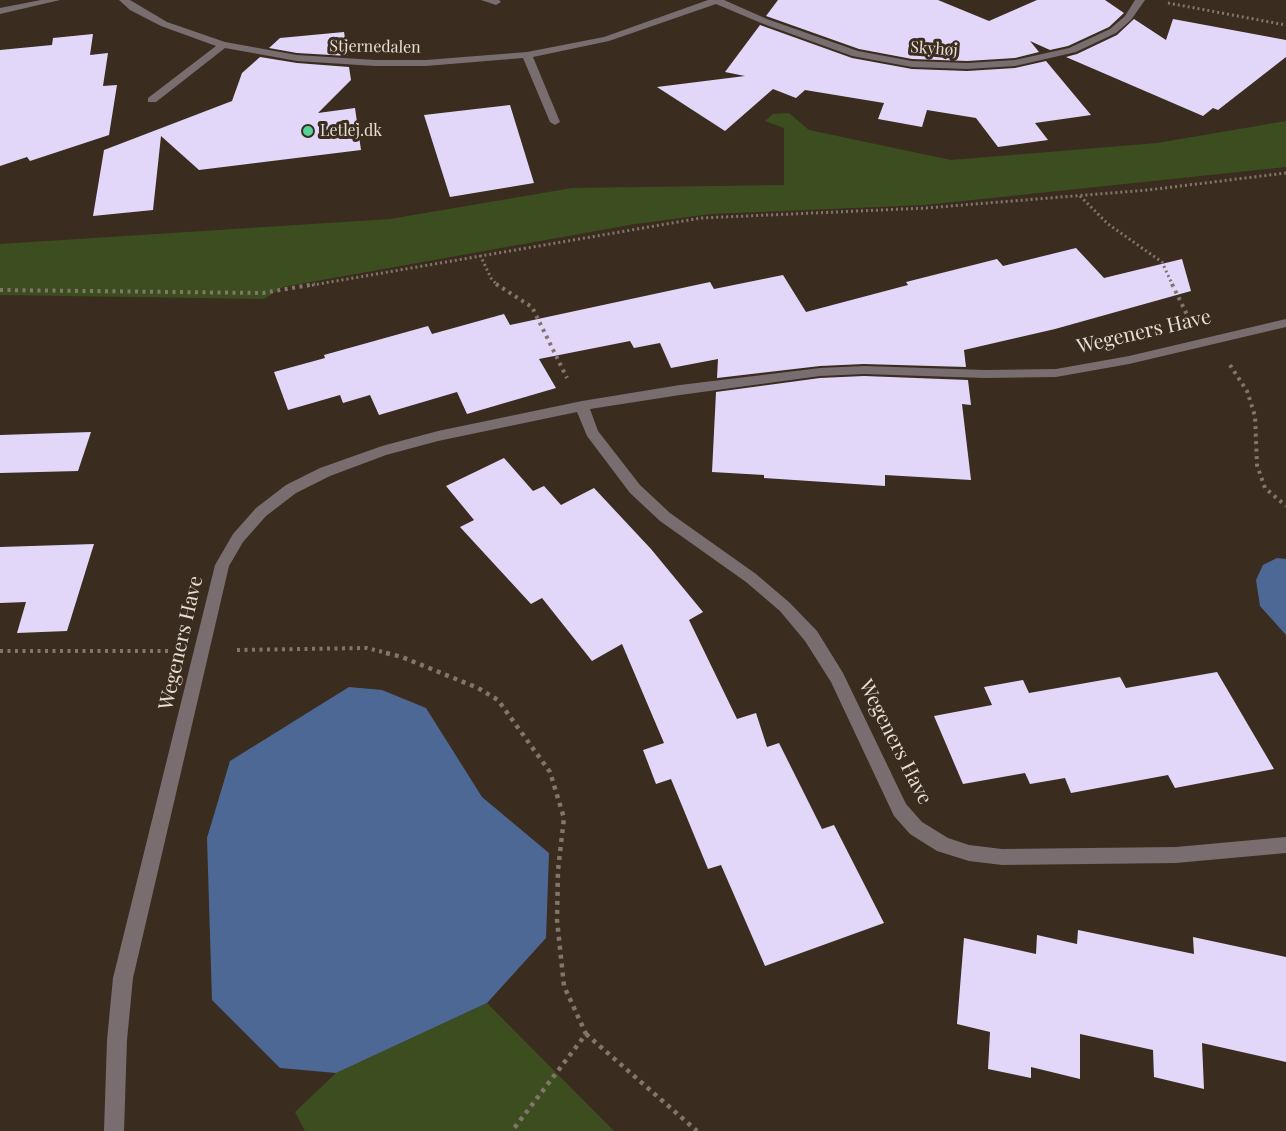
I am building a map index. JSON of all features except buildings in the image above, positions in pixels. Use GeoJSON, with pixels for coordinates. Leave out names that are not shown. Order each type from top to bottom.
{"type":"FeatureCollection","features":[{"type":"Feature","properties":{"kind":"street"},"geometry":{"type":"LineString","coordinates":[[0,11],[55,0]]}},
{"type":"Feature","properties":{"kind":"street","name":"Stjernedalen"},"geometry":{"type":"LineString","coordinates":[[124,0],[133,8],[164,24],[224,45],[297,58],[426,63],[527,55],[606,39],[717,0]]}},
{"type":"Feature","properties":{"kind":"street","name":"Skyhøj"},"geometry":{"type":"LineString","coordinates":[[717,0],[784,29],[856,54],[902,62],[967,66],[1016,63],[1072,50],[1113,31],[1128,18],[1140,0]]}},
{"type":"Feature","properties":{"kind":"street"},"geometry":{"type":"LineString","coordinates":[[152,100],[224,45]]}},
{"type":"Feature","properties":{"kind":"street"},"geometry":{"type":"LineString","coordinates":[[527,55],[555,122]]}},
{"type":"Feature","properties":{"kind":"street","name":"Wegeners Have"},"geometry":{"type":"LineString","coordinates":[[114,1131],[117,1040],[123,978],[222,565],[238,538],[261,512],[291,489],[325,471],[382,451],[438,436],[582,406],[680,390],[820,372],[864,370],[985,374],[1056,373],[1129,360],[1286,323]]}},
{"type":"Feature","properties":{"kind":"street","name":"Wegeners Have"},"geometry":{"type":"LineString","coordinates":[[582,406],[592,433],[635,489],[665,517],[751,578],[785,607],[810,636],[837,678],[900,810],[916,828],[943,845],[969,853],[1002,857],[1176,855],[1286,845]]}},
{"type":"Feature","properties":{"kind":"path"},"geometry":{"type":"LineString","coordinates":[[1162,2],[1286,25]]}},
{"type":"Feature","properties":{"kind":"path"},"geometry":{"type":"LineString","coordinates":[[0,290],[263,293],[700,218],[938,207],[1148,190],[1286,173]]}},
{"type":"Feature","properties":{"kind":"path"},"geometry":{"type":"LineString","coordinates":[[480,255],[491,278],[501,290],[532,307],[582,406]]}},
{"type":"Feature","properties":{"kind":"path"},"geometry":{"type":"LineString","coordinates":[[0,651],[367,648],[402,657],[478,688],[498,700],[550,772],[564,818],[558,870],[557,920],[564,986],[586,1034],[697,1131]]}},
{"type":"Feature","properties":{"kind":"path"},"geometry":{"type":"LineString","coordinates":[[513,1131],[586,1034]]}},
{"type":"Feature","properties":{"kind":"green space"},"geometry":{"type":"Polygon","coordinates":[[[789,113],[809,130],[951,160],[1157,143],[1286,121],[1286,167],[925,205],[711,214],[635,224],[283,287],[264,299],[0,295],[0,244],[390,219],[572,188],[784,185],[784,128],[765,121],[773,114],[789,113]]]}},
{"type":"Feature","properties":{"kind":"green space"},"geometry":{"type":"Polygon","coordinates":[[[487,1003],[614,1131],[305,1131],[295,1112],[336,1073],[487,1003]]]}},
{"type":"Feature","properties":{"kind":"water"},"geometry":{"type":"Polygon","coordinates":[[[1277,558],[1286,559],[1286,635],[1260,606],[1256,580],[1263,565],[1277,558]]]}},
{"type":"Feature","properties":{"kind":"water"},"geometry":{"type":"Polygon","coordinates":[[[349,687],[382,690],[426,708],[482,797],[549,853],[546,938],[487,1003],[336,1073],[280,1068],[212,1000],[207,838],[230,761],[349,687]]]}},
{"type":"Feature","properties":{"kind":"place","name":"Letlej.dk"},"geometry":{"type":"Point","coordinates":[308,131]}}]}
